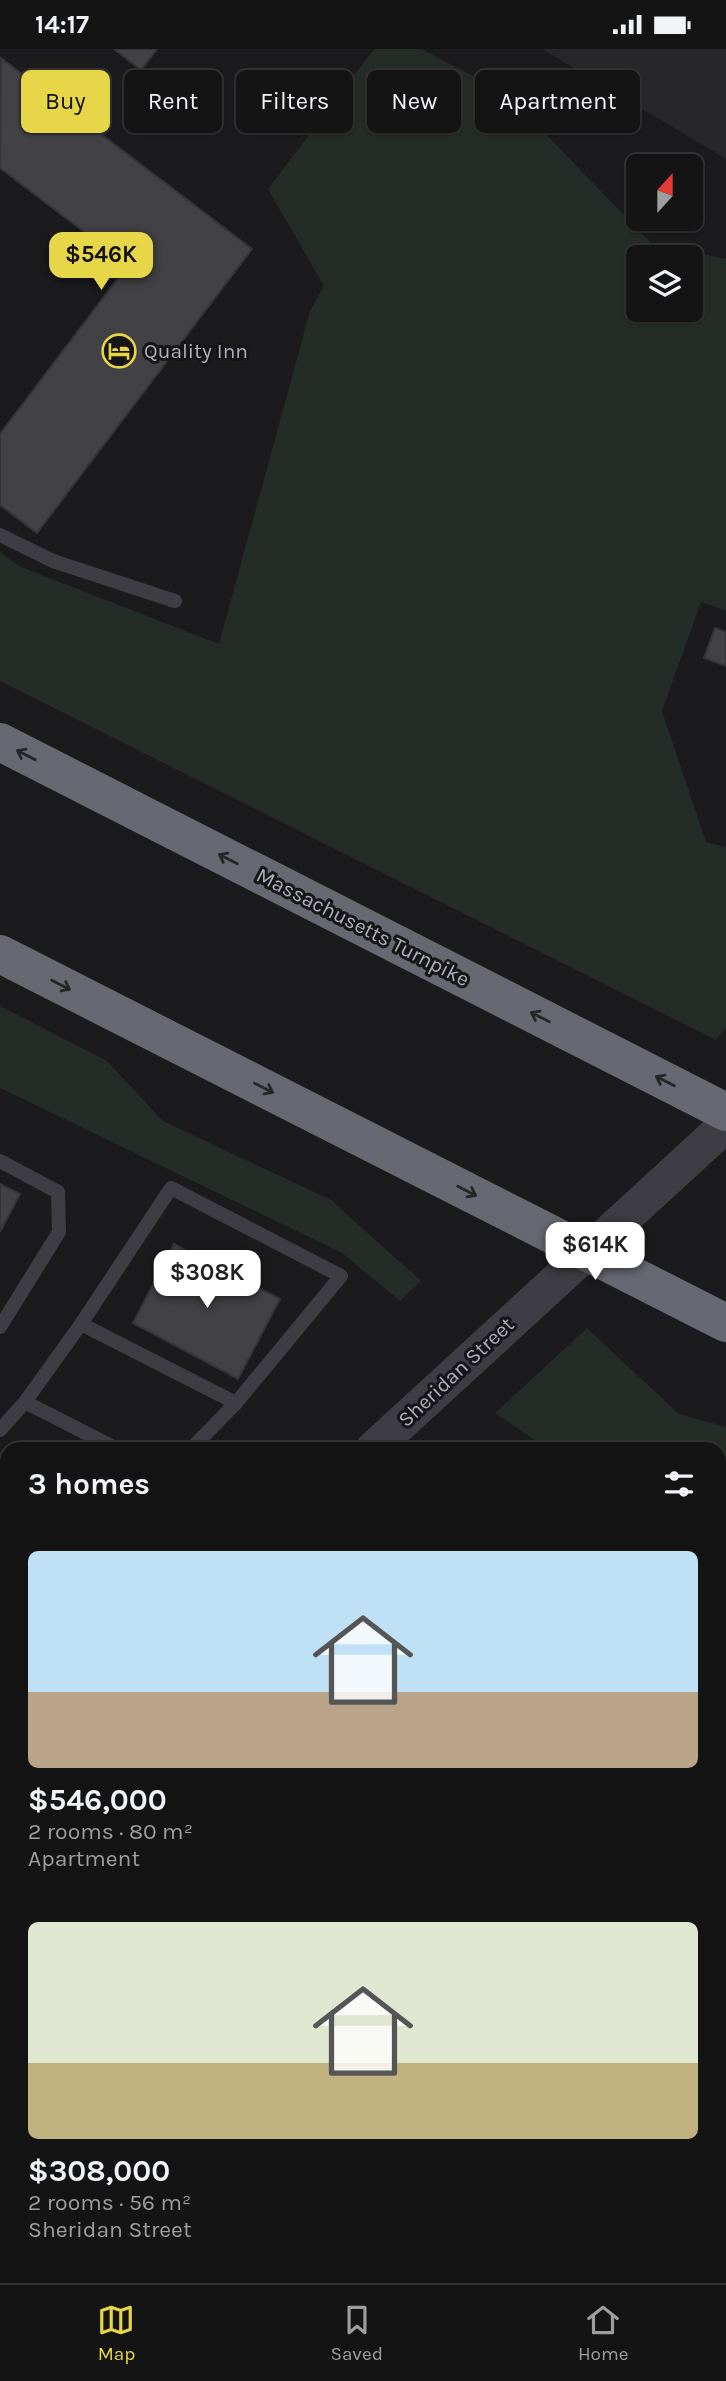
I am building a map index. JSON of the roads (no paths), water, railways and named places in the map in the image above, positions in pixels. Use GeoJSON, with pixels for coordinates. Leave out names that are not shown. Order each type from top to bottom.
{"type":"FeatureCollection","features":[{"type":"Feature","properties":{"kind":"highway","name":"Massachusetts Turnpike"},"geometry":{"type":"LineString","coordinates":[[0,742],[726,1112]]}},
{"type":"Feature","properties":{"kind":"highway"},"geometry":{"type":"LineString","coordinates":[[0,954],[726,1323]]}},
{"type":"Feature","properties":{"kind":"street","name":"Sheridan Street"},"geometry":{"type":"LineString","coordinates":[[381,1442],[726,1125]]}},
{"type":"Feature","properties":{"kind":"lane"},"geometry":{"type":"LineString","coordinates":[[0,535],[53,561],[176,601]]}},
{"type":"Feature","properties":{"kind":"lane"},"geometry":{"type":"LineString","coordinates":[[0,1161],[58,1192],[59,1233],[0,1327]]}},
{"type":"Feature","properties":{"kind":"lane"},"geometry":{"type":"LineString","coordinates":[[0,1430],[25,1402],[81,1324],[171,1188],[341,1276],[236,1403],[198,1442]]}},
{"type":"Feature","properties":{"kind":"lane"},"geometry":{"type":"LineString","coordinates":[[81,1324],[236,1403]]}},
{"type":"Feature","properties":{"kind":"lane"},"geometry":{"type":"LineString","coordinates":[[25,1402],[103,1442]]}},
{"type":"Feature","properties":{"kind":"place","name":"Quality Inn"},"geometry":{"type":"Point","coordinates":[119,351]}}]}
